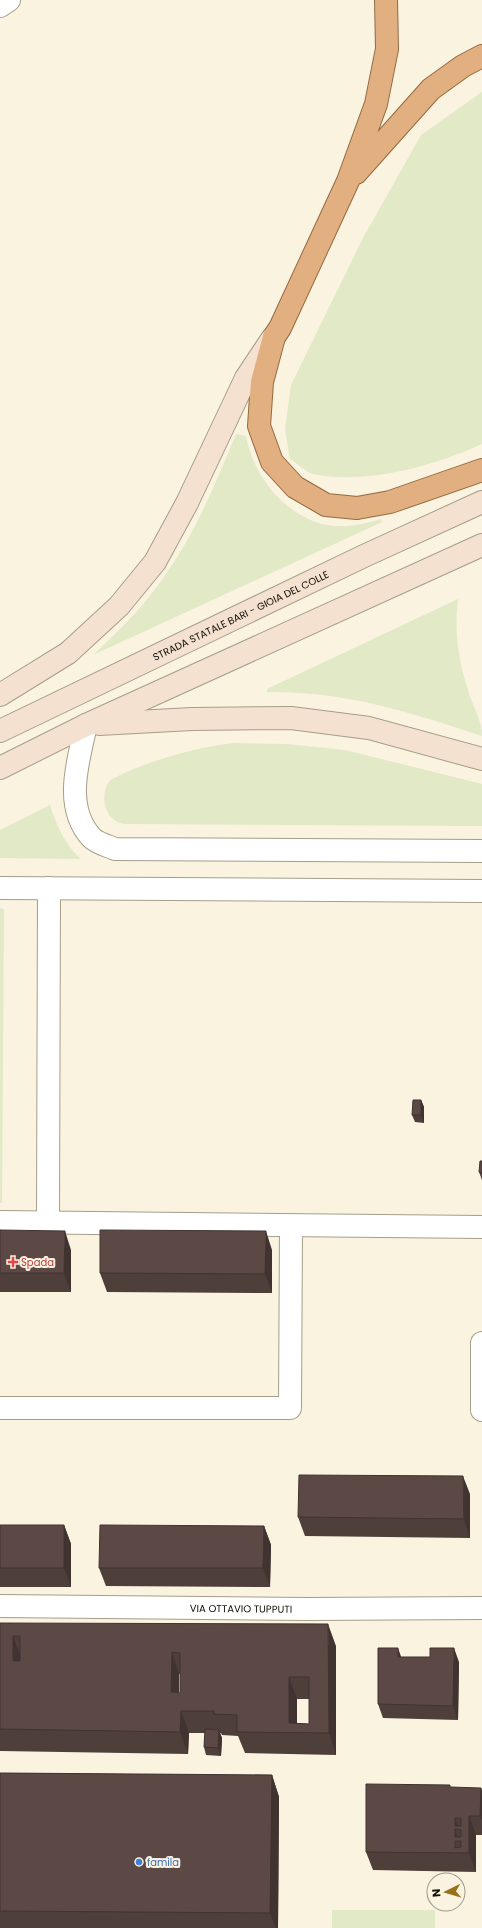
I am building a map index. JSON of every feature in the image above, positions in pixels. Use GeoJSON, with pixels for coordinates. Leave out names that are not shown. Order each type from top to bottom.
{"type":"FeatureCollection","features":[{"type":"Feature","properties":{"kind":"highway"},"geometry":{"type":"LineString","coordinates":[[386,0],[387,49],[376,104],[345,187],[277,332],[262,382],[259,426],[272,462],[295,487],[326,504],[357,508],[390,502],[482,470]]}},
{"type":"Feature","properties":{"kind":"highway"},"geometry":{"type":"LineString","coordinates":[[345,187],[431,89],[463,66],[482,56]]}},
{"type":"Feature","properties":{"kind":"main road"},"geometry":{"type":"LineString","coordinates":[[0,695],[68,653],[119,606],[155,562],[187,503],[246,378],[277,332]]}},
{"type":"Feature","properties":{"kind":"main road","name":"STRADA STATALE BARI - GIOIA DEL COLLE"},"geometry":{"type":"LineString","coordinates":[[0,731],[364,556],[482,502]]}},
{"type":"Feature","properties":{"kind":"main road"},"geometry":{"type":"LineString","coordinates":[[0,768],[86,725],[482,545]]}},
{"type":"Feature","properties":{"kind":"main road"},"geometry":{"type":"LineString","coordinates":[[86,725],[192,719],[291,718],[369,728],[482,759]]}},
{"type":"Feature","properties":{"kind":"street"},"geometry":{"type":"LineString","coordinates":[[0,6],[9,0]]}},
{"type":"Feature","properties":{"kind":"street"},"geometry":{"type":"LineString","coordinates":[[86,725],[74,783],[78,816],[93,839],[115,849],[482,851]]}},
{"type":"Feature","properties":{"kind":"street"},"geometry":{"type":"LineString","coordinates":[[0,888],[482,891]]}},
{"type":"Feature","properties":{"kind":"street"},"geometry":{"type":"LineString","coordinates":[[48,1222],[50,888]]}},
{"type":"Feature","properties":{"kind":"street"},"geometry":{"type":"LineString","coordinates":[[0,1222],[482,1227]]}},
{"type":"Feature","properties":{"kind":"street"},"geometry":{"type":"LineString","coordinates":[[0,1408],[290,1408],[291,1226]]}},
{"type":"Feature","properties":{"kind":"street"},"geometry":{"type":"LineString","coordinates":[[482,1343],[482,1410]]}},
{"type":"Feature","properties":{"kind":"street","name":"VIA OTTAVIO TUPPUTI"},"geometry":{"type":"LineString","coordinates":[[0,1606],[482,1608]]}},
{"type":"Feature","properties":{"kind":"green space"},"geometry":{"type":"Polygon","coordinates":[[[482,92],[482,444],[443,460],[377,475],[334,477],[310,473],[290,459],[285,429],[291,385],[363,238],[421,135],[482,92]]]}},
{"type":"Feature","properties":{"kind":"green space"},"geometry":{"type":"Polygon","coordinates":[[[236,434],[246,436],[258,470],[268,486],[295,512],[312,521],[329,525],[352,526],[381,519],[382,522],[93,655],[134,614],[153,592],[170,568],[198,520],[236,434]]]}},
{"type":"Feature","properties":{"kind":"green space"},"geometry":{"type":"Polygon","coordinates":[[[458,599],[456,622],[459,656],[468,690],[479,718],[482,736],[403,711],[350,699],[323,695],[267,692],[267,689],[458,599]]]}},
{"type":"Feature","properties":{"kind":"green space"},"geometry":{"type":"Polygon","coordinates":[[[234,743],[287,744],[345,750],[482,784],[482,826],[124,824],[117,822],[108,812],[104,799],[110,780],[138,767],[170,756],[203,748],[234,743]]]}},
{"type":"Feature","properties":{"kind":"green space"},"geometry":{"type":"Polygon","coordinates":[[[50,805],[55,820],[66,841],[81,859],[0,858],[0,830],[50,805]]]}},
{"type":"Feature","properties":{"kind":"green space"},"geometry":{"type":"Polygon","coordinates":[[[0,908],[4,909],[2,1203],[0,1203],[0,908]]]}},
{"type":"Feature","properties":{"kind":"green space"},"geometry":{"type":"Polygon","coordinates":[[[332,1910],[426,1910],[426,1912],[435,1912],[435,1928],[332,1928],[332,1910]]]}},
{"type":"Feature","properties":{"kind":"building"},"geometry":{"type":"Polygon","coordinates":[[[413,1100],[421,1100],[421,1115],[412,1115],[413,1100]]]}},
{"type":"Feature","properties":{"kind":"building"},"geometry":{"type":"Polygon","coordinates":[[[480,1161],[482,1161],[482,1173],[479,1172],[480,1161]]]}},
{"type":"Feature","properties":{"kind":"building"},"geometry":{"type":"Polygon","coordinates":[[[0,1230],[65,1231],[64,1273],[0,1273],[0,1230]]]}},
{"type":"Feature","properties":{"kind":"building"},"geometry":{"type":"Polygon","coordinates":[[[100,1230],[266,1231],[265,1274],[100,1273],[100,1230]]]}},
{"type":"Feature","properties":{"kind":"building"},"geometry":{"type":"Polygon","coordinates":[[[299,1475],[463,1476],[464,1519],[298,1517],[299,1475]]]}},
{"type":"Feature","properties":{"kind":"building"},"geometry":{"type":"Polygon","coordinates":[[[0,1525],[64,1525],[64,1568],[0,1568],[0,1525]]]}},
{"type":"Feature","properties":{"kind":"building"},"geometry":{"type":"Polygon","coordinates":[[[100,1525],[264,1526],[263,1568],[99,1568],[100,1525]]]}},
{"type":"Feature","properties":{"kind":"building"},"geometry":{"type":"Polygon","coordinates":[[[0,1623],[328,1624],[329,1733],[237,1732],[237,1715],[214,1714],[214,1711],[181,1711],[180,1732],[0,1729],[0,1623]],[[13,1636],[13,1661],[20,1661],[20,1636],[13,1636]],[[172,1652],[171,1692],[180,1693],[180,1653],[172,1652]],[[289,1677],[289,1723],[309,1724],[309,1677],[289,1677]]]}},
{"type":"Feature","properties":{"kind":"building"},"geometry":{"type":"Polygon","coordinates":[[[378,1648],[398,1648],[398,1657],[430,1657],[430,1648],[454,1648],[453,1706],[378,1704],[378,1648]]]}},
{"type":"Feature","properties":{"kind":"building"},"geometry":{"type":"Polygon","coordinates":[[[205,1729],[219,1730],[218,1748],[204,1747],[205,1729]]]}},
{"type":"Feature","properties":{"kind":"building","name":"famila"},"geometry":{"type":"Polygon","coordinates":[[[0,1773],[272,1775],[270,1913],[0,1911],[0,1773]]]}},
{"type":"Feature","properties":{"kind":"building"},"geometry":{"type":"Polygon","coordinates":[[[366,1784],[450,1785],[450,1787],[481,1788],[480,1816],[469,1816],[469,1853],[366,1852],[366,1784]],[[455,1818],[455,1826],[461,1826],[461,1818],[455,1818]],[[455,1829],[455,1837],[461,1837],[461,1830],[455,1829]],[[455,1841],[455,1848],[461,1847],[461,1841],[455,1841]]]}},
{"type":"Feature","properties":{"kind":"place","name":"Spada"},"geometry":{"type":"Point","coordinates":[13,1262]}},
{"type":"Feature","properties":{"kind":"place","name":"famila"},"geometry":{"type":"Point","coordinates":[139,1862]}}]}
